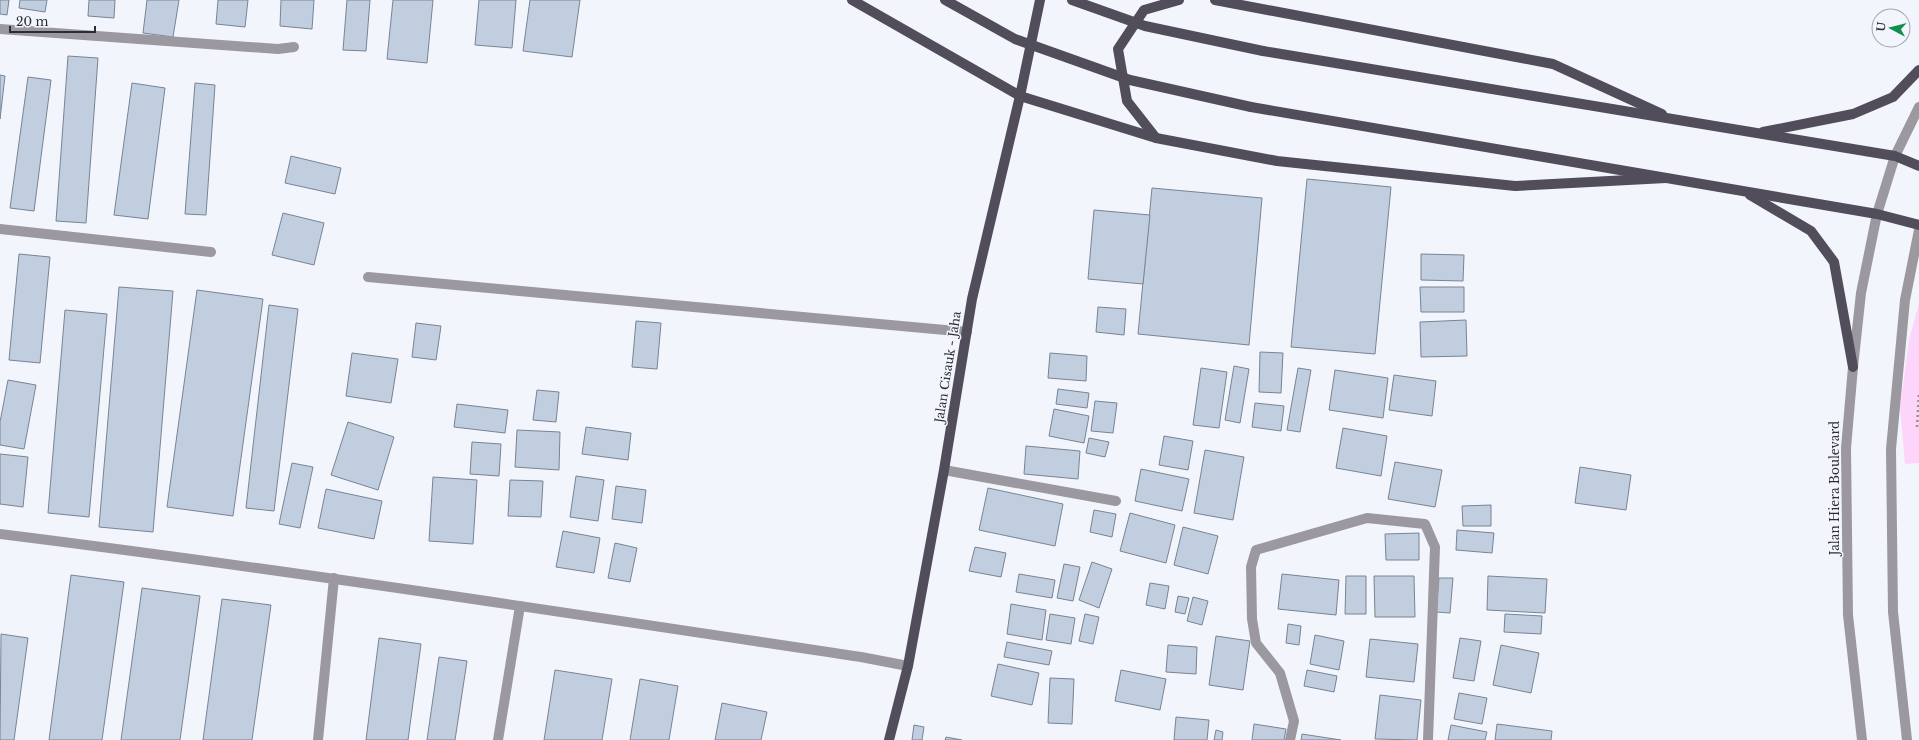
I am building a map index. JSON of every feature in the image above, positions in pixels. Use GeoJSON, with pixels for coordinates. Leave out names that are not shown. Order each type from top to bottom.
{"type":"FeatureCollection","features":[{"type":"Feature","properties":{"kind":"main road"},"geometry":{"type":"LineString","coordinates":[[852,0],[1020,96],[1156,138],[1277,161],[1515,186],[1666,178]]}},
{"type":"Feature","properties":{"kind":"main road"},"geometry":{"type":"LineString","coordinates":[[945,0],[1015,39],[1123,77],[1251,106],[1877,214],[1919,225]]}},
{"type":"Feature","properties":{"kind":"main road","name":"Jalan Cisauk - Jaha"},"geometry":{"type":"LineString","coordinates":[[889,740],[908,666],[944,470],[972,299],[1020,96],[1040,0]]}},
{"type":"Feature","properties":{"kind":"main road"},"geometry":{"type":"LineString","coordinates":[[1072,0],[1146,26],[1263,52],[1895,156],[1919,166]]}},
{"type":"Feature","properties":{"kind":"main road"},"geometry":{"type":"LineString","coordinates":[[1156,138],[1127,101],[1118,49],[1144,10],[1179,0]]}},
{"type":"Feature","properties":{"kind":"main road"},"geometry":{"type":"LineString","coordinates":[[1215,0],[1553,64],[1676,120]]}},
{"type":"Feature","properties":{"kind":"main road"},"geometry":{"type":"LineString","coordinates":[[1757,134],[1853,114],[1893,97],[1919,70]]}},
{"type":"Feature","properties":{"kind":"main road"},"geometry":{"type":"LineString","coordinates":[[1744,191],[1811,231],[1834,262],[1853,367]]}},
{"type":"Feature","properties":{"kind":"street"},"geometry":{"type":"LineString","coordinates":[[0,29],[278,49],[294,47]]}},
{"type":"Feature","properties":{"kind":"street","name":"Jalan Hiera Boulevard"},"geometry":{"type":"LineString","coordinates":[[1862,740],[1848,615],[1846,448],[1853,367],[1861,293],[1877,214],[1895,156],[1919,107]]}},
{"type":"Feature","properties":{"kind":"street"},"geometry":{"type":"LineString","coordinates":[[0,228],[210,252]]}},
{"type":"Feature","properties":{"kind":"street"},"geometry":{"type":"LineString","coordinates":[[1907,740],[1893,612],[1891,449],[1897,371],[1905,300],[1919,230]]}},
{"type":"Feature","properties":{"kind":"street"},"geometry":{"type":"LineString","coordinates":[[368,277],[967,332]]}},
{"type":"Feature","properties":{"kind":"street"},"geometry":{"type":"LineString","coordinates":[[944,470],[1116,501]]}},
{"type":"Feature","properties":{"kind":"street"},"geometry":{"type":"LineString","coordinates":[[1290,740],[1294,721],[1280,673],[1256,643],[1252,619],[1251,567],[1256,550],[1367,518],[1424,524],[1436,547],[1428,740]]}},
{"type":"Feature","properties":{"kind":"street"},"geometry":{"type":"LineString","coordinates":[[0,534],[334,578],[861,657],[908,666]]}},
{"type":"Feature","properties":{"kind":"street"},"geometry":{"type":"LineString","coordinates":[[318,740],[334,578]]}},
{"type":"Feature","properties":{"kind":"street"},"geometry":{"type":"LineString","coordinates":[[498,740],[520,606]]}},
{"type":"Feature","properties":{"kind":"path"},"geometry":{"type":"LineString","coordinates":[[1917,427],[1919,393]]}},
{"type":"Feature","properties":{"kind":"shaded area"},"geometry":{"type":"Polygon","coordinates":[[[1919,303],[1919,463],[1905,464],[1900,408],[1909,340],[1919,303]]]}},
{"type":"Feature","properties":{"kind":"building"},"geometry":{"type":"Polygon","coordinates":[[[0,0],[9,0],[7,15],[0,14],[0,0]]]}},
{"type":"Feature","properties":{"kind":"building"},"geometry":{"type":"Polygon","coordinates":[[[20,0],[47,0],[45,12],[19,8],[20,0]]]}},
{"type":"Feature","properties":{"kind":"building"},"geometry":{"type":"Polygon","coordinates":[[[89,0],[115,0],[114,18],[88,16],[89,0]]]}},
{"type":"Feature","properties":{"kind":"building"},"geometry":{"type":"Polygon","coordinates":[[[147,0],[179,0],[173,37],[143,33],[147,0]]]}},
{"type":"Feature","properties":{"kind":"building"},"geometry":{"type":"Polygon","coordinates":[[[218,0],[248,0],[245,27],[216,24],[218,0]]]}},
{"type":"Feature","properties":{"kind":"building"},"geometry":{"type":"Polygon","coordinates":[[[281,0],[314,0],[312,29],[280,26],[281,0]]]}},
{"type":"Feature","properties":{"kind":"building"},"geometry":{"type":"Polygon","coordinates":[[[347,0],[370,0],[366,51],[343,50],[347,0]]]}},
{"type":"Feature","properties":{"kind":"building"},"geometry":{"type":"Polygon","coordinates":[[[393,0],[433,0],[427,63],[387,59],[393,0]]]}},
{"type":"Feature","properties":{"kind":"building"},"geometry":{"type":"Polygon","coordinates":[[[479,0],[516,0],[512,48],[475,45],[479,0]]]}},
{"type":"Feature","properties":{"kind":"building"},"geometry":{"type":"Polygon","coordinates":[[[530,0],[580,0],[572,57],[523,51],[530,0]]]}},
{"type":"Feature","properties":{"kind":"building"},"geometry":{"type":"Polygon","coordinates":[[[68,56],[98,58],[86,223],[56,221],[68,56]]]}},
{"type":"Feature","properties":{"kind":"building"},"geometry":{"type":"Polygon","coordinates":[[[0,75],[5,76],[0,119],[0,75]]]}},
{"type":"Feature","properties":{"kind":"building"},"geometry":{"type":"Polygon","coordinates":[[[28,77],[51,80],[34,211],[10,208],[28,77]]]}},
{"type":"Feature","properties":{"kind":"building"},"geometry":{"type":"Polygon","coordinates":[[[132,83],[165,88],[148,219],[114,215],[132,83]]]}},
{"type":"Feature","properties":{"kind":"building"},"geometry":{"type":"Polygon","coordinates":[[[195,83],[215,85],[206,215],[185,214],[195,83]]]}},
{"type":"Feature","properties":{"kind":"building"},"geometry":{"type":"Polygon","coordinates":[[[291,156],[341,168],[335,194],[285,183],[291,156]]]}},
{"type":"Feature","properties":{"kind":"building"},"geometry":{"type":"Polygon","coordinates":[[[1307,179],[1391,187],[1375,354],[1291,347],[1307,179]]]}},
{"type":"Feature","properties":{"kind":"building"},"geometry":{"type":"Polygon","coordinates":[[[1152,188],[1262,198],[1249,345],[1138,334],[1152,188]]]}},
{"type":"Feature","properties":{"kind":"building"},"geometry":{"type":"Polygon","coordinates":[[[1094,210],[1150,215],[1143,284],[1088,279],[1094,210]]]}},
{"type":"Feature","properties":{"kind":"building"},"geometry":{"type":"Polygon","coordinates":[[[283,213],[324,223],[314,265],[272,255],[283,213]]]}},
{"type":"Feature","properties":{"kind":"building"},"geometry":{"type":"Polygon","coordinates":[[[19,254],[50,257],[40,363],[9,360],[19,254]]]}},
{"type":"Feature","properties":{"kind":"building"},"geometry":{"type":"Polygon","coordinates":[[[1421,254],[1464,255],[1463,281],[1421,280],[1421,254]]]}},
{"type":"Feature","properties":{"kind":"building"},"geometry":{"type":"Polygon","coordinates":[[[119,287],[173,291],[153,532],[99,527],[119,287]]]}},
{"type":"Feature","properties":{"kind":"building"},"geometry":{"type":"Polygon","coordinates":[[[1420,287],[1464,287],[1464,312],[1421,312],[1420,287]]]}},
{"type":"Feature","properties":{"kind":"building"},"geometry":{"type":"Polygon","coordinates":[[[197,290],[263,299],[233,516],[167,507],[197,290]]]}},
{"type":"Feature","properties":{"kind":"building"},"geometry":{"type":"Polygon","coordinates":[[[269,305],[298,309],[274,511],[246,508],[269,305]]]}},
{"type":"Feature","properties":{"kind":"building"},"geometry":{"type":"Polygon","coordinates":[[[1098,307],[1126,309],[1124,335],[1096,332],[1098,307]]]}},
{"type":"Feature","properties":{"kind":"building"},"geometry":{"type":"Polygon","coordinates":[[[65,310],[107,314],[89,517],[48,513],[65,310]]]}},
{"type":"Feature","properties":{"kind":"building"},"geometry":{"type":"Polygon","coordinates":[[[1466,320],[1467,356],[1421,357],[1420,322],[1466,320]]]}},
{"type":"Feature","properties":{"kind":"building"},"geometry":{"type":"Polygon","coordinates":[[[636,321],[661,323],[657,369],[632,367],[636,321]]]}},
{"type":"Feature","properties":{"kind":"building"},"geometry":{"type":"Polygon","coordinates":[[[416,323],[441,326],[436,360],[412,357],[416,323]]]}},
{"type":"Feature","properties":{"kind":"building"},"geometry":{"type":"Polygon","coordinates":[[[1260,352],[1283,353],[1281,393],[1259,392],[1260,352]]]}},
{"type":"Feature","properties":{"kind":"building"},"geometry":{"type":"Polygon","coordinates":[[[352,353],[398,359],[391,403],[346,396],[352,353]]]}},
{"type":"Feature","properties":{"kind":"building"},"geometry":{"type":"Polygon","coordinates":[[[1050,353],[1087,356],[1086,381],[1048,378],[1050,353]]]}},
{"type":"Feature","properties":{"kind":"building"},"geometry":{"type":"Polygon","coordinates":[[[1234,366],[1249,369],[1240,423],[1225,420],[1234,366]]]}},
{"type":"Feature","properties":{"kind":"building"},"geometry":{"type":"Polygon","coordinates":[[[1201,368],[1227,372],[1219,428],[1193,425],[1201,368]]]}},
{"type":"Feature","properties":{"kind":"building"},"geometry":{"type":"Polygon","coordinates":[[[1298,368],[1311,370],[1300,432],[1287,430],[1298,368]]]}},
{"type":"Feature","properties":{"kind":"building"},"geometry":{"type":"Polygon","coordinates":[[[1335,370],[1388,378],[1383,418],[1329,410],[1335,370]]]}},
{"type":"Feature","properties":{"kind":"building"},"geometry":{"type":"Polygon","coordinates":[[[1394,375],[1436,381],[1432,416],[1389,410],[1394,375]]]}},
{"type":"Feature","properties":{"kind":"building"},"geometry":{"type":"Polygon","coordinates":[[[8,380],[36,385],[24,449],[0,445],[0,422],[8,380]]]}},
{"type":"Feature","properties":{"kind":"building"},"geometry":{"type":"Polygon","coordinates":[[[1058,389],[1089,393],[1087,408],[1056,404],[1058,389]]]}},
{"type":"Feature","properties":{"kind":"building"},"geometry":{"type":"Polygon","coordinates":[[[537,390],[559,392],[556,422],[533,420],[537,390]]]}},
{"type":"Feature","properties":{"kind":"building"},"geometry":{"type":"Polygon","coordinates":[[[1095,401],[1117,403],[1113,433],[1091,431],[1095,401]]]}},
{"type":"Feature","properties":{"kind":"building"},"geometry":{"type":"Polygon","coordinates":[[[1255,403],[1284,406],[1281,431],[1252,427],[1255,403]]]}},
{"type":"Feature","properties":{"kind":"building"},"geometry":{"type":"Polygon","coordinates":[[[457,404],[508,410],[505,433],[454,427],[457,404]]]}},
{"type":"Feature","properties":{"kind":"building"},"geometry":{"type":"Polygon","coordinates":[[[1054,409],[1089,416],[1084,443],[1049,436],[1054,409]]]}},
{"type":"Feature","properties":{"kind":"building"},"geometry":{"type":"Polygon","coordinates":[[[348,422],[394,437],[378,490],[331,475],[348,422]]]}},
{"type":"Feature","properties":{"kind":"building"},"geometry":{"type":"Polygon","coordinates":[[[586,427],[631,433],[628,460],[582,454],[586,427]]]}},
{"type":"Feature","properties":{"kind":"building"},"geometry":{"type":"Polygon","coordinates":[[[1343,428],[1387,436],[1381,476],[1336,468],[1343,428]]]}},
{"type":"Feature","properties":{"kind":"building"},"geometry":{"type":"Polygon","coordinates":[[[517,430],[560,432],[559,470],[515,467],[517,430]]]}},
{"type":"Feature","properties":{"kind":"building"},"geometry":{"type":"Polygon","coordinates":[[[1164,436],[1193,441],[1188,470],[1159,465],[1164,436]]]}},
{"type":"Feature","properties":{"kind":"building"},"geometry":{"type":"Polygon","coordinates":[[[1089,438],[1109,442],[1105,457],[1086,453],[1089,438]]]}},
{"type":"Feature","properties":{"kind":"building"},"geometry":{"type":"Polygon","coordinates":[[[472,442],[501,444],[499,476],[470,474],[472,442]]]}},
{"type":"Feature","properties":{"kind":"building"},"geometry":{"type":"Polygon","coordinates":[[[1026,446],[1080,451],[1078,479],[1024,474],[1026,446]]]}},
{"type":"Feature","properties":{"kind":"building"},"geometry":{"type":"Polygon","coordinates":[[[1205,450],[1244,457],[1233,520],[1194,513],[1205,450]]]}},
{"type":"Feature","properties":{"kind":"building"},"geometry":{"type":"Polygon","coordinates":[[[0,454],[28,457],[23,507],[0,504],[0,454]]]}},
{"type":"Feature","properties":{"kind":"building"},"geometry":{"type":"Polygon","coordinates":[[[1395,462],[1442,470],[1435,507],[1388,499],[1395,462]]]}},
{"type":"Feature","properties":{"kind":"building"},"geometry":{"type":"Polygon","coordinates":[[[292,463],[313,467],[300,528],[279,524],[292,463]]]}},
{"type":"Feature","properties":{"kind":"building"},"geometry":{"type":"Polygon","coordinates":[[[1580,467],[1631,475],[1626,510],[1575,503],[1580,467]]]}},
{"type":"Feature","properties":{"kind":"building"},"geometry":{"type":"Polygon","coordinates":[[[1141,469],[1189,479],[1182,511],[1135,501],[1141,469]]]}},
{"type":"Feature","properties":{"kind":"building"},"geometry":{"type":"Polygon","coordinates":[[[576,476],[604,480],[598,521],[570,517],[576,476]]]}},
{"type":"Feature","properties":{"kind":"building"},"geometry":{"type":"Polygon","coordinates":[[[433,477],[477,480],[473,544],[429,541],[433,477]]]}},
{"type":"Feature","properties":{"kind":"building"},"geometry":{"type":"Polygon","coordinates":[[[510,480],[543,481],[541,517],[508,516],[510,480]]]}},
{"type":"Feature","properties":{"kind":"building"},"geometry":{"type":"Polygon","coordinates":[[[616,486],[646,490],[642,523],[612,519],[616,486]]]}},
{"type":"Feature","properties":{"kind":"building"},"geometry":{"type":"Polygon","coordinates":[[[988,488],[1063,504],[1055,546],[979,530],[988,488]]]}},
{"type":"Feature","properties":{"kind":"building"},"geometry":{"type":"Polygon","coordinates":[[[326,489],[382,501],[374,539],[318,528],[326,489]]]}},
{"type":"Feature","properties":{"kind":"building"},"geometry":{"type":"Polygon","coordinates":[[[1491,505],[1491,526],[1463,526],[1462,506],[1491,505]]]}},
{"type":"Feature","properties":{"kind":"building"},"geometry":{"type":"Polygon","coordinates":[[[1094,510],[1116,514],[1112,537],[1090,532],[1094,510]]]}},
{"type":"Feature","properties":{"kind":"building"},"geometry":{"type":"Polygon","coordinates":[[[1130,513],[1175,525],[1166,563],[1120,551],[1130,513]]]}},
{"type":"Feature","properties":{"kind":"building"},"geometry":{"type":"Polygon","coordinates":[[[1183,527],[1218,536],[1208,574],[1174,565],[1183,527]]]}},
{"type":"Feature","properties":{"kind":"building"},"geometry":{"type":"Polygon","coordinates":[[[1457,530],[1494,533],[1492,553],[1456,550],[1457,530]]]}},
{"type":"Feature","properties":{"kind":"building"},"geometry":{"type":"Polygon","coordinates":[[[563,531],[600,538],[594,573],[556,567],[563,531]]]}},
{"type":"Feature","properties":{"kind":"building"},"geometry":{"type":"Polygon","coordinates":[[[1419,533],[1419,560],[1386,560],[1385,534],[1419,533]]]}},
{"type":"Feature","properties":{"kind":"building"},"geometry":{"type":"Polygon","coordinates":[[[615,543],[637,548],[630,582],[608,578],[615,543]]]}},
{"type":"Feature","properties":{"kind":"building"},"geometry":{"type":"Polygon","coordinates":[[[975,547],[1006,553],[1001,577],[969,571],[975,547]]]}},
{"type":"Feature","properties":{"kind":"building"},"geometry":{"type":"Polygon","coordinates":[[[1092,562],[1112,569],[1099,608],[1079,600],[1092,562]]]}},
{"type":"Feature","properties":{"kind":"building"},"geometry":{"type":"Polygon","coordinates":[[[1064,564],[1080,567],[1073,601],[1057,598],[1064,564]]]}},
{"type":"Feature","properties":{"kind":"building"},"geometry":{"type":"Polygon","coordinates":[[[1019,574],[1055,580],[1052,598],[1016,592],[1019,574]]]}},
{"type":"Feature","properties":{"kind":"building"},"geometry":{"type":"Polygon","coordinates":[[[1282,574],[1339,580],[1336,615],[1278,609],[1282,574]]]}},
{"type":"Feature","properties":{"kind":"building"},"geometry":{"type":"Polygon","coordinates":[[[71,575],[124,582],[102,740],[49,740],[71,575]]]}},
{"type":"Feature","properties":{"kind":"building"},"geometry":{"type":"Polygon","coordinates":[[[1346,576],[1366,576],[1366,614],[1345,614],[1346,576]]]}},
{"type":"Feature","properties":{"kind":"building"},"geometry":{"type":"Polygon","coordinates":[[[1374,576],[1414,576],[1415,617],[1375,617],[1374,576]]]}},
{"type":"Feature","properties":{"kind":"building"},"geometry":{"type":"Polygon","coordinates":[[[1488,576],[1547,579],[1545,613],[1487,610],[1488,576]]]}},
{"type":"Feature","properties":{"kind":"building"},"geometry":{"type":"Polygon","coordinates":[[[1439,578],[1453,578],[1450,613],[1436,612],[1439,578]]]}},
{"type":"Feature","properties":{"kind":"building"},"geometry":{"type":"Polygon","coordinates":[[[1150,583],[1169,586],[1165,609],[1146,605],[1150,583]]]}},
{"type":"Feature","properties":{"kind":"building"},"geometry":{"type":"Polygon","coordinates":[[[142,588],[200,596],[180,740],[121,740],[142,588]]]}},
{"type":"Feature","properties":{"kind":"building"},"geometry":{"type":"Polygon","coordinates":[[[1178,596],[1189,598],[1185,614],[1175,612],[1178,596]]]}},
{"type":"Feature","properties":{"kind":"building"},"geometry":{"type":"Polygon","coordinates":[[[1193,597],[1208,601],[1202,625],[1187,621],[1193,597]]]}},
{"type":"Feature","properties":{"kind":"building"},"geometry":{"type":"Polygon","coordinates":[[[222,599],[271,605],[252,740],[203,740],[222,599]]]}},
{"type":"Feature","properties":{"kind":"building"},"geometry":{"type":"Polygon","coordinates":[[[1011,604],[1046,610],[1042,640],[1007,634],[1011,604]]]}},
{"type":"Feature","properties":{"kind":"building"},"geometry":{"type":"Polygon","coordinates":[[[1050,614],[1075,618],[1071,644],[1046,640],[1050,614]]]}},
{"type":"Feature","properties":{"kind":"building"},"geometry":{"type":"Polygon","coordinates":[[[1085,614],[1099,617],[1093,644],[1079,641],[1085,614]]]}},
{"type":"Feature","properties":{"kind":"building"},"geometry":{"type":"Polygon","coordinates":[[[1505,614],[1542,616],[1541,634],[1504,632],[1505,614]]]}},
{"type":"Feature","properties":{"kind":"building"},"geometry":{"type":"Polygon","coordinates":[[[1288,624],[1301,626],[1299,645],[1286,643],[1288,624]]]}},
{"type":"Feature","properties":{"kind":"building"},"geometry":{"type":"Polygon","coordinates":[[[1,634],[28,638],[14,740],[0,740],[1,634]]]}},
{"type":"Feature","properties":{"kind":"building"},"geometry":{"type":"Polygon","coordinates":[[[1315,635],[1344,641],[1339,670],[1310,664],[1315,635]]]}},
{"type":"Feature","properties":{"kind":"building"},"geometry":{"type":"Polygon","coordinates":[[[1216,636],[1250,641],[1243,690],[1209,685],[1216,636]]]}},
{"type":"Feature","properties":{"kind":"building"},"geometry":{"type":"Polygon","coordinates":[[[379,638],[421,644],[408,740],[366,740],[379,638]]]}},
{"type":"Feature","properties":{"kind":"building"},"geometry":{"type":"Polygon","coordinates":[[[1460,638],[1481,641],[1474,681],[1453,678],[1460,638]]]}},
{"type":"Feature","properties":{"kind":"building"},"geometry":{"type":"Polygon","coordinates":[[[1370,639],[1418,644],[1414,682],[1366,677],[1370,639]]]}},
{"type":"Feature","properties":{"kind":"building"},"geometry":{"type":"Polygon","coordinates":[[[1007,642],[1052,651],[1049,665],[1004,657],[1007,642]]]}},
{"type":"Feature","properties":{"kind":"building"},"geometry":{"type":"Polygon","coordinates":[[[1168,645],[1197,647],[1196,674],[1166,672],[1168,645]]]}},
{"type":"Feature","properties":{"kind":"building"},"geometry":{"type":"Polygon","coordinates":[[[1501,645],[1539,653],[1531,693],[1493,685],[1501,645]]]}},
{"type":"Feature","properties":{"kind":"building"},"geometry":{"type":"Polygon","coordinates":[[[439,657],[467,661],[455,740],[427,740],[439,657]]]}},
{"type":"Feature","properties":{"kind":"building"},"geometry":{"type":"Polygon","coordinates":[[[998,664],[1039,673],[1032,705],[991,696],[998,664]]]}},
{"type":"Feature","properties":{"kind":"building"},"geometry":{"type":"Polygon","coordinates":[[[555,670],[612,679],[602,740],[544,740],[555,670]]]}},
{"type":"Feature","properties":{"kind":"building"},"geometry":{"type":"Polygon","coordinates":[[[1121,670],[1166,679],[1160,710],[1115,701],[1121,670]]]}},
{"type":"Feature","properties":{"kind":"building"},"geometry":{"type":"Polygon","coordinates":[[[1307,670],[1337,676],[1334,692],[1304,686],[1307,670]]]}},
{"type":"Feature","properties":{"kind":"building"},"geometry":{"type":"Polygon","coordinates":[[[1050,678],[1074,679],[1072,724],[1048,723],[1050,678]]]}},
{"type":"Feature","properties":{"kind":"building"},"geometry":{"type":"Polygon","coordinates":[[[640,679],[678,686],[669,740],[630,740],[640,679]]]}},
{"type":"Feature","properties":{"kind":"building"},"geometry":{"type":"Polygon","coordinates":[[[1459,693],[1487,698],[1482,724],[1454,719],[1459,693]]]}},
{"type":"Feature","properties":{"kind":"building"},"geometry":{"type":"Polygon","coordinates":[[[1380,695],[1421,700],[1417,740],[1375,739],[1380,695]]]}},
{"type":"Feature","properties":{"kind":"building"},"geometry":{"type":"Polygon","coordinates":[[[722,703],[767,712],[761,740],[715,740],[722,703]]]}},
{"type":"Feature","properties":{"kind":"building"},"geometry":{"type":"Polygon","coordinates":[[[1176,717],[1209,720],[1207,740],[1174,740],[1176,717]]]}},
{"type":"Feature","properties":{"kind":"building"},"geometry":{"type":"Polygon","coordinates":[[[1254,724],[1286,729],[1284,740],[1252,740],[1254,724]]]}},
{"type":"Feature","properties":{"kind":"building"},"geometry":{"type":"Polygon","coordinates":[[[1497,724],[1552,731],[1551,740],[1495,740],[1497,724]]]}},
{"type":"Feature","properties":{"kind":"building"},"geometry":{"type":"Polygon","coordinates":[[[914,725],[924,727],[922,740],[912,740],[914,725]]]}},
{"type":"Feature","properties":{"kind":"building"},"geometry":{"type":"Polygon","coordinates":[[[1451,725],[1487,732],[1485,740],[1448,740],[1451,725]]]}},
{"type":"Feature","properties":{"kind":"building"},"geometry":{"type":"Polygon","coordinates":[[[1216,730],[1223,732],[1222,740],[1214,740],[1216,730]]]}},
{"type":"Feature","properties":{"kind":"building"},"geometry":{"type":"Polygon","coordinates":[[[1302,734],[1341,740],[1301,740],[1302,734]]]}},
{"type":"Feature","properties":{"kind":"building"},"geometry":{"type":"Polygon","coordinates":[[[946,737],[962,740],[945,740],[946,737]]]}}]}
